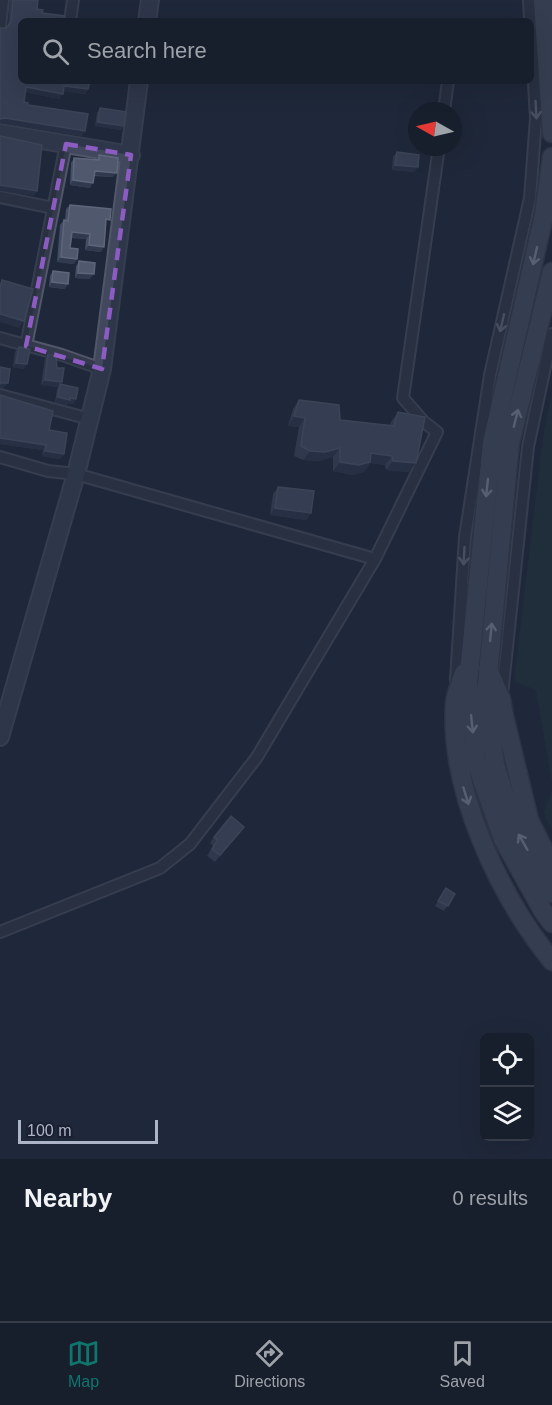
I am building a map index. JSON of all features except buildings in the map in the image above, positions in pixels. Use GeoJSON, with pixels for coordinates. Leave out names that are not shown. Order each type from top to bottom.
{"type":"FeatureCollection","features":[{"type":"Feature","properties":{"kind":"main road"},"geometry":{"type":"LineString","coordinates":[[543,0],[552,133]]}},
{"type":"Feature","properties":{"kind":"main road"},"geometry":{"type":"LineString","coordinates":[[552,157],[544,215],[492,442],[468,683],[476,762],[503,839],[543,911],[552,922]]}},
{"type":"Feature","properties":{"kind":"main road"},"geometry":{"type":"LineString","coordinates":[[552,272],[510,443],[486,695],[495,765],[514,826],[552,893]]}},
{"type":"Feature","properties":{"kind":"main road"},"geometry":{"type":"LineString","coordinates":[[470,657],[455,701],[456,735],[462,780],[479,837],[518,912],[552,961]]}},
{"type":"Feature","properties":{"kind":"main road"},"geometry":{"type":"LineString","coordinates":[[487,667],[501,699],[529,820],[552,866]]}},
{"type":"Feature","properties":{"kind":"street"},"geometry":{"type":"LineString","coordinates":[[0,26],[3,0]]}},
{"type":"Feature","properties":{"kind":"street"},"geometry":{"type":"LineString","coordinates":[[70,18],[73,0]]}},
{"type":"Feature","properties":{"kind":"street"},"geometry":{"type":"LineString","coordinates":[[147,18],[150,0]]}},
{"type":"Feature","properties":{"kind":"street"},"geometry":{"type":"LineString","coordinates":[[529,0],[530,18]]}},
{"type":"Feature","properties":{"kind":"street"},"geometry":{"type":"LineString","coordinates":[[455,701],[465,537],[490,375],[530,198],[536,118],[534,83]]}},
{"type":"Feature","properties":{"kind":"street"},"geometry":{"type":"LineString","coordinates":[[0,736],[76,474],[102,369],[139,84]]}},
{"type":"Feature","properties":{"kind":"street"},"geometry":{"type":"LineString","coordinates":[[445,102],[448,84]]}},
{"type":"Feature","properties":{"kind":"street"},"geometry":{"type":"LineString","coordinates":[[0,133],[131,155]]}},
{"type":"Feature","properties":{"kind":"street"},"geometry":{"type":"LineString","coordinates":[[27,346],[66,144]]}},
{"type":"Feature","properties":{"kind":"street"},"geometry":{"type":"LineString","coordinates":[[0,932],[160,868],[190,844],[257,757],[375,559],[437,432],[424,422],[403,398],[438,156]]}},
{"type":"Feature","properties":{"kind":"street"},"geometry":{"type":"LineString","coordinates":[[0,197],[53,208]]}},
{"type":"Feature","properties":{"kind":"street"},"geometry":{"type":"LineString","coordinates":[[501,699],[528,447],[552,334]]}},
{"type":"Feature","properties":{"kind":"street"},"geometry":{"type":"LineString","coordinates":[[0,338],[102,369]]}},
{"type":"Feature","properties":{"kind":"street"},"geometry":{"type":"LineString","coordinates":[[0,395],[90,419]]}},
{"type":"Feature","properties":{"kind":"street"},"geometry":{"type":"LineString","coordinates":[[0,457],[48,471],[76,474],[375,559]]}},
{"type":"Feature","properties":{"kind":"highlighted area"},"geometry":{"type":"Polygon","coordinates":[[[66,144],[131,155],[102,369],[26,346],[66,144]]]}},
{"type":"Feature","properties":{"kind":"shaded area"},"geometry":{"type":"Polygon","coordinates":[[[552,394],[552,782],[536,690],[514,681],[543,438],[552,394]]]}},
{"type":"Feature","properties":{"kind":"shaded area"},"geometry":{"type":"Polygon","coordinates":[[[552,790],[552,831],[544,813],[552,790]]]}}]}
